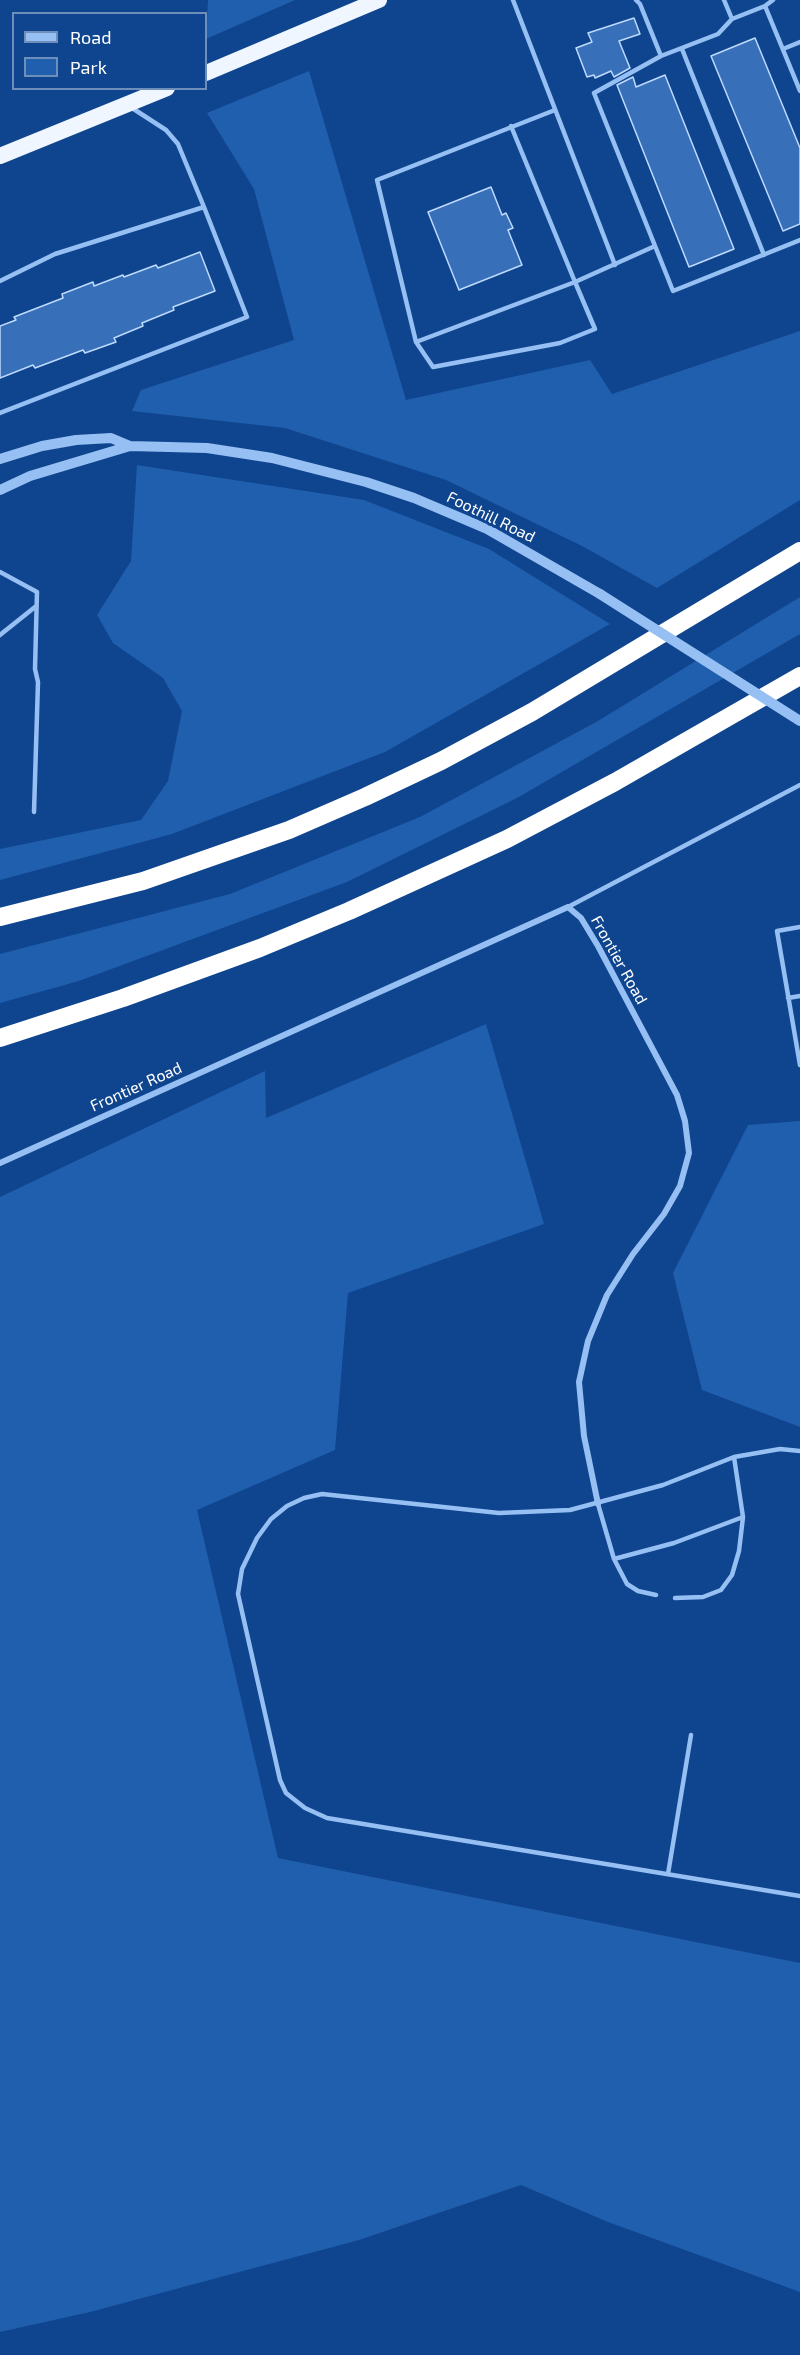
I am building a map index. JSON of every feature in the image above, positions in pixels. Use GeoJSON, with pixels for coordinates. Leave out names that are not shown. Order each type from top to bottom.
{"type":"FeatureCollection","features":[{"type":"Feature","properties":{"kind":"highway"},"geometry":{"type":"LineString","coordinates":[[207,73],[379,0]]}},
{"type":"Feature","properties":{"kind":"highway"},"geometry":{"type":"LineString","coordinates":[[0,156],[162,90]]}},
{"type":"Feature","properties":{"kind":"highway"},"geometry":{"type":"LineString","coordinates":[[0,917],[154,877],[289,830],[365,797],[441,761],[532,712],[800,551]]}},
{"type":"Feature","properties":{"kind":"highway"},"geometry":{"type":"LineString","coordinates":[[0,1038],[155,987],[260,948],[349,911],[507,839],[615,782],[800,676]]}},
{"type":"Feature","properties":{"kind":"street","name":"Foothill Road"},"geometry":{"type":"LineString","coordinates":[[0,459],[42,446],[76,440],[111,438],[130,446]]}},
{"type":"Feature","properties":{"kind":"street","name":"Foothill Road"},"geometry":{"type":"LineString","coordinates":[[0,490],[30,476],[130,446],[218,450],[272,458],[366,482],[414,498],[487,529],[600,594],[800,721]]}},
{"type":"Feature","properties":{"kind":"street","name":"Frontier Road"},"geometry":{"type":"LineString","coordinates":[[0,1162],[568,907],[581,918],[598,946],[677,1095],[685,1121],[689,1153],[680,1186],[664,1214],[633,1254],[607,1295],[588,1341],[579,1382],[584,1436],[598,1504]]}},
{"type":"Feature","properties":{"kind":"lane"},"geometry":{"type":"LineString","coordinates":[[513,0],[615,265]]}},
{"type":"Feature","properties":{"kind":"lane"},"geometry":{"type":"LineString","coordinates":[[636,0],[640,4],[661,56]]}},
{"type":"Feature","properties":{"kind":"lane"},"geometry":{"type":"LineString","coordinates":[[724,0],[732,19]]}},
{"type":"Feature","properties":{"kind":"lane"},"geometry":{"type":"LineString","coordinates":[[773,0],[765,6],[732,19],[718,34],[661,56],[594,93],[673,291],[800,240]]}},
{"type":"Feature","properties":{"kind":"lane"},"geometry":{"type":"LineString","coordinates":[[765,6],[800,91]]}},
{"type":"Feature","properties":{"kind":"lane"},"geometry":{"type":"LineString","coordinates":[[783,49],[800,42]]}},
{"type":"Feature","properties":{"kind":"lane"},"geometry":{"type":"LineString","coordinates":[[682,49],[765,255]]}},
{"type":"Feature","properties":{"kind":"lane"},"geometry":{"type":"LineString","coordinates":[[0,413],[247,317],[178,144],[166,130],[127,105]]}},
{"type":"Feature","properties":{"kind":"lane"},"geometry":{"type":"LineString","coordinates":[[511,126],[595,329],[561,343],[433,367],[416,342],[377,180],[511,126],[555,110]]}},
{"type":"Feature","properties":{"kind":"lane"},"geometry":{"type":"LineString","coordinates":[[0,281],[55,254],[204,207]]}},
{"type":"Feature","properties":{"kind":"lane"},"geometry":{"type":"LineString","coordinates":[[416,342],[575,282],[655,246]]}},
{"type":"Feature","properties":{"kind":"lane"},"geometry":{"type":"LineString","coordinates":[[0,572],[37,592],[35,669],[38,682],[34,812]]}},
{"type":"Feature","properties":{"kind":"lane"},"geometry":{"type":"LineString","coordinates":[[0,635],[35,607]]}},
{"type":"Feature","properties":{"kind":"lane"},"geometry":{"type":"LineString","coordinates":[[568,907],[800,785]]}},
{"type":"Feature","properties":{"kind":"lane"},"geometry":{"type":"LineString","coordinates":[[800,927],[777,931],[800,1065]]}},
{"type":"Feature","properties":{"kind":"lane"},"geometry":{"type":"LineString","coordinates":[[788,998],[800,996]]}},
{"type":"Feature","properties":{"kind":"lane"},"geometry":{"type":"LineString","coordinates":[[800,1451],[780,1449],[734,1457],[663,1485],[570,1510],[499,1513],[322,1494],[304,1498],[287,1506],[271,1519],[257,1538],[242,1569],[238,1594],[280,1780],[286,1793],[304,1808],[327,1818],[800,1896]]}},
{"type":"Feature","properties":{"kind":"lane"},"geometry":{"type":"LineString","coordinates":[[675,1598],[703,1597],[721,1590],[732,1575],[739,1551],[743,1517],[734,1457]]}},
{"type":"Feature","properties":{"kind":"lane"},"geometry":{"type":"LineString","coordinates":[[598,1504],[614,1559],[627,1584],[638,1591],[656,1595]]}},
{"type":"Feature","properties":{"kind":"lane"},"geometry":{"type":"LineString","coordinates":[[614,1559],[674,1543],[743,1517]]}},
{"type":"Feature","properties":{"kind":"lane"},"geometry":{"type":"LineString","coordinates":[[668,1875],[691,1735]]}},
{"type":"Feature","properties":{"kind":"green space"},"geometry":{"type":"Polygon","coordinates":[[[208,0],[295,0],[207,39],[208,0]]]}},
{"type":"Feature","properties":{"kind":"green space"},"geometry":{"type":"Polygon","coordinates":[[[309,71],[406,400],[590,360],[612,394],[800,331],[800,500],[657,588],[582,546],[446,480],[285,428],[132,411],[141,390],[294,340],[254,189],[207,113],[309,71]]]}},
{"type":"Feature","properties":{"kind":"green space"},"geometry":{"type":"Polygon","coordinates":[[[137,465],[364,500],[489,549],[610,624],[385,752],[172,834],[0,880],[0,849],[141,820],[168,781],[182,711],[163,678],[113,643],[97,615],[131,561],[137,465]]]}},
{"type":"Feature","properties":{"kind":"green space"},"geometry":{"type":"Polygon","coordinates":[[[800,597],[800,634],[517,798],[347,882],[79,981],[0,1003],[0,954],[230,894],[420,817],[598,721],[800,597]]]}},
{"type":"Feature","properties":{"kind":"green space"},"geometry":{"type":"Polygon","coordinates":[[[486,1024],[544,1224],[348,1293],[335,1450],[197,1510],[278,1858],[800,1963],[800,2292],[608,2222],[521,2185],[359,2240],[90,2312],[0,2332],[0,1197],[265,1071],[266,1118],[486,1024]]]}},
{"type":"Feature","properties":{"kind":"green space"},"geometry":{"type":"Polygon","coordinates":[[[800,1121],[800,1427],[702,1390],[673,1273],[748,1125],[800,1121]]]}},
{"type":"Feature","properties":{"kind":"building"},"geometry":{"type":"Polygon","coordinates":[[[634,18],[640,34],[619,41],[630,68],[614,77],[611,71],[595,78],[594,75],[587,77],[576,48],[592,42],[588,33],[634,18]]]}},
{"type":"Feature","properties":{"kind":"building"},"geometry":{"type":"Polygon","coordinates":[[[755,38],[800,148],[800,224],[783,231],[711,56],[755,38]]]}},
{"type":"Feature","properties":{"kind":"building"},"geometry":{"type":"Polygon","coordinates":[[[665,75],[734,249],[689,267],[617,85],[633,77],[636,87],[665,75]]]}},
{"type":"Feature","properties":{"kind":"building"},"geometry":{"type":"Polygon","coordinates":[[[491,187],[502,215],[506,213],[513,228],[508,230],[522,265],[459,290],[428,212],[491,187]]]}},
{"type":"Feature","properties":{"kind":"building"},"geometry":{"type":"Polygon","coordinates":[[[200,252],[215,291],[173,307],[174,310],[114,338],[116,342],[85,353],[83,350],[35,368],[33,365],[0,378],[0,326],[16,320],[14,317],[63,298],[62,294],[93,282],[94,286],[156,265],[158,268],[200,252]]]}}]}
